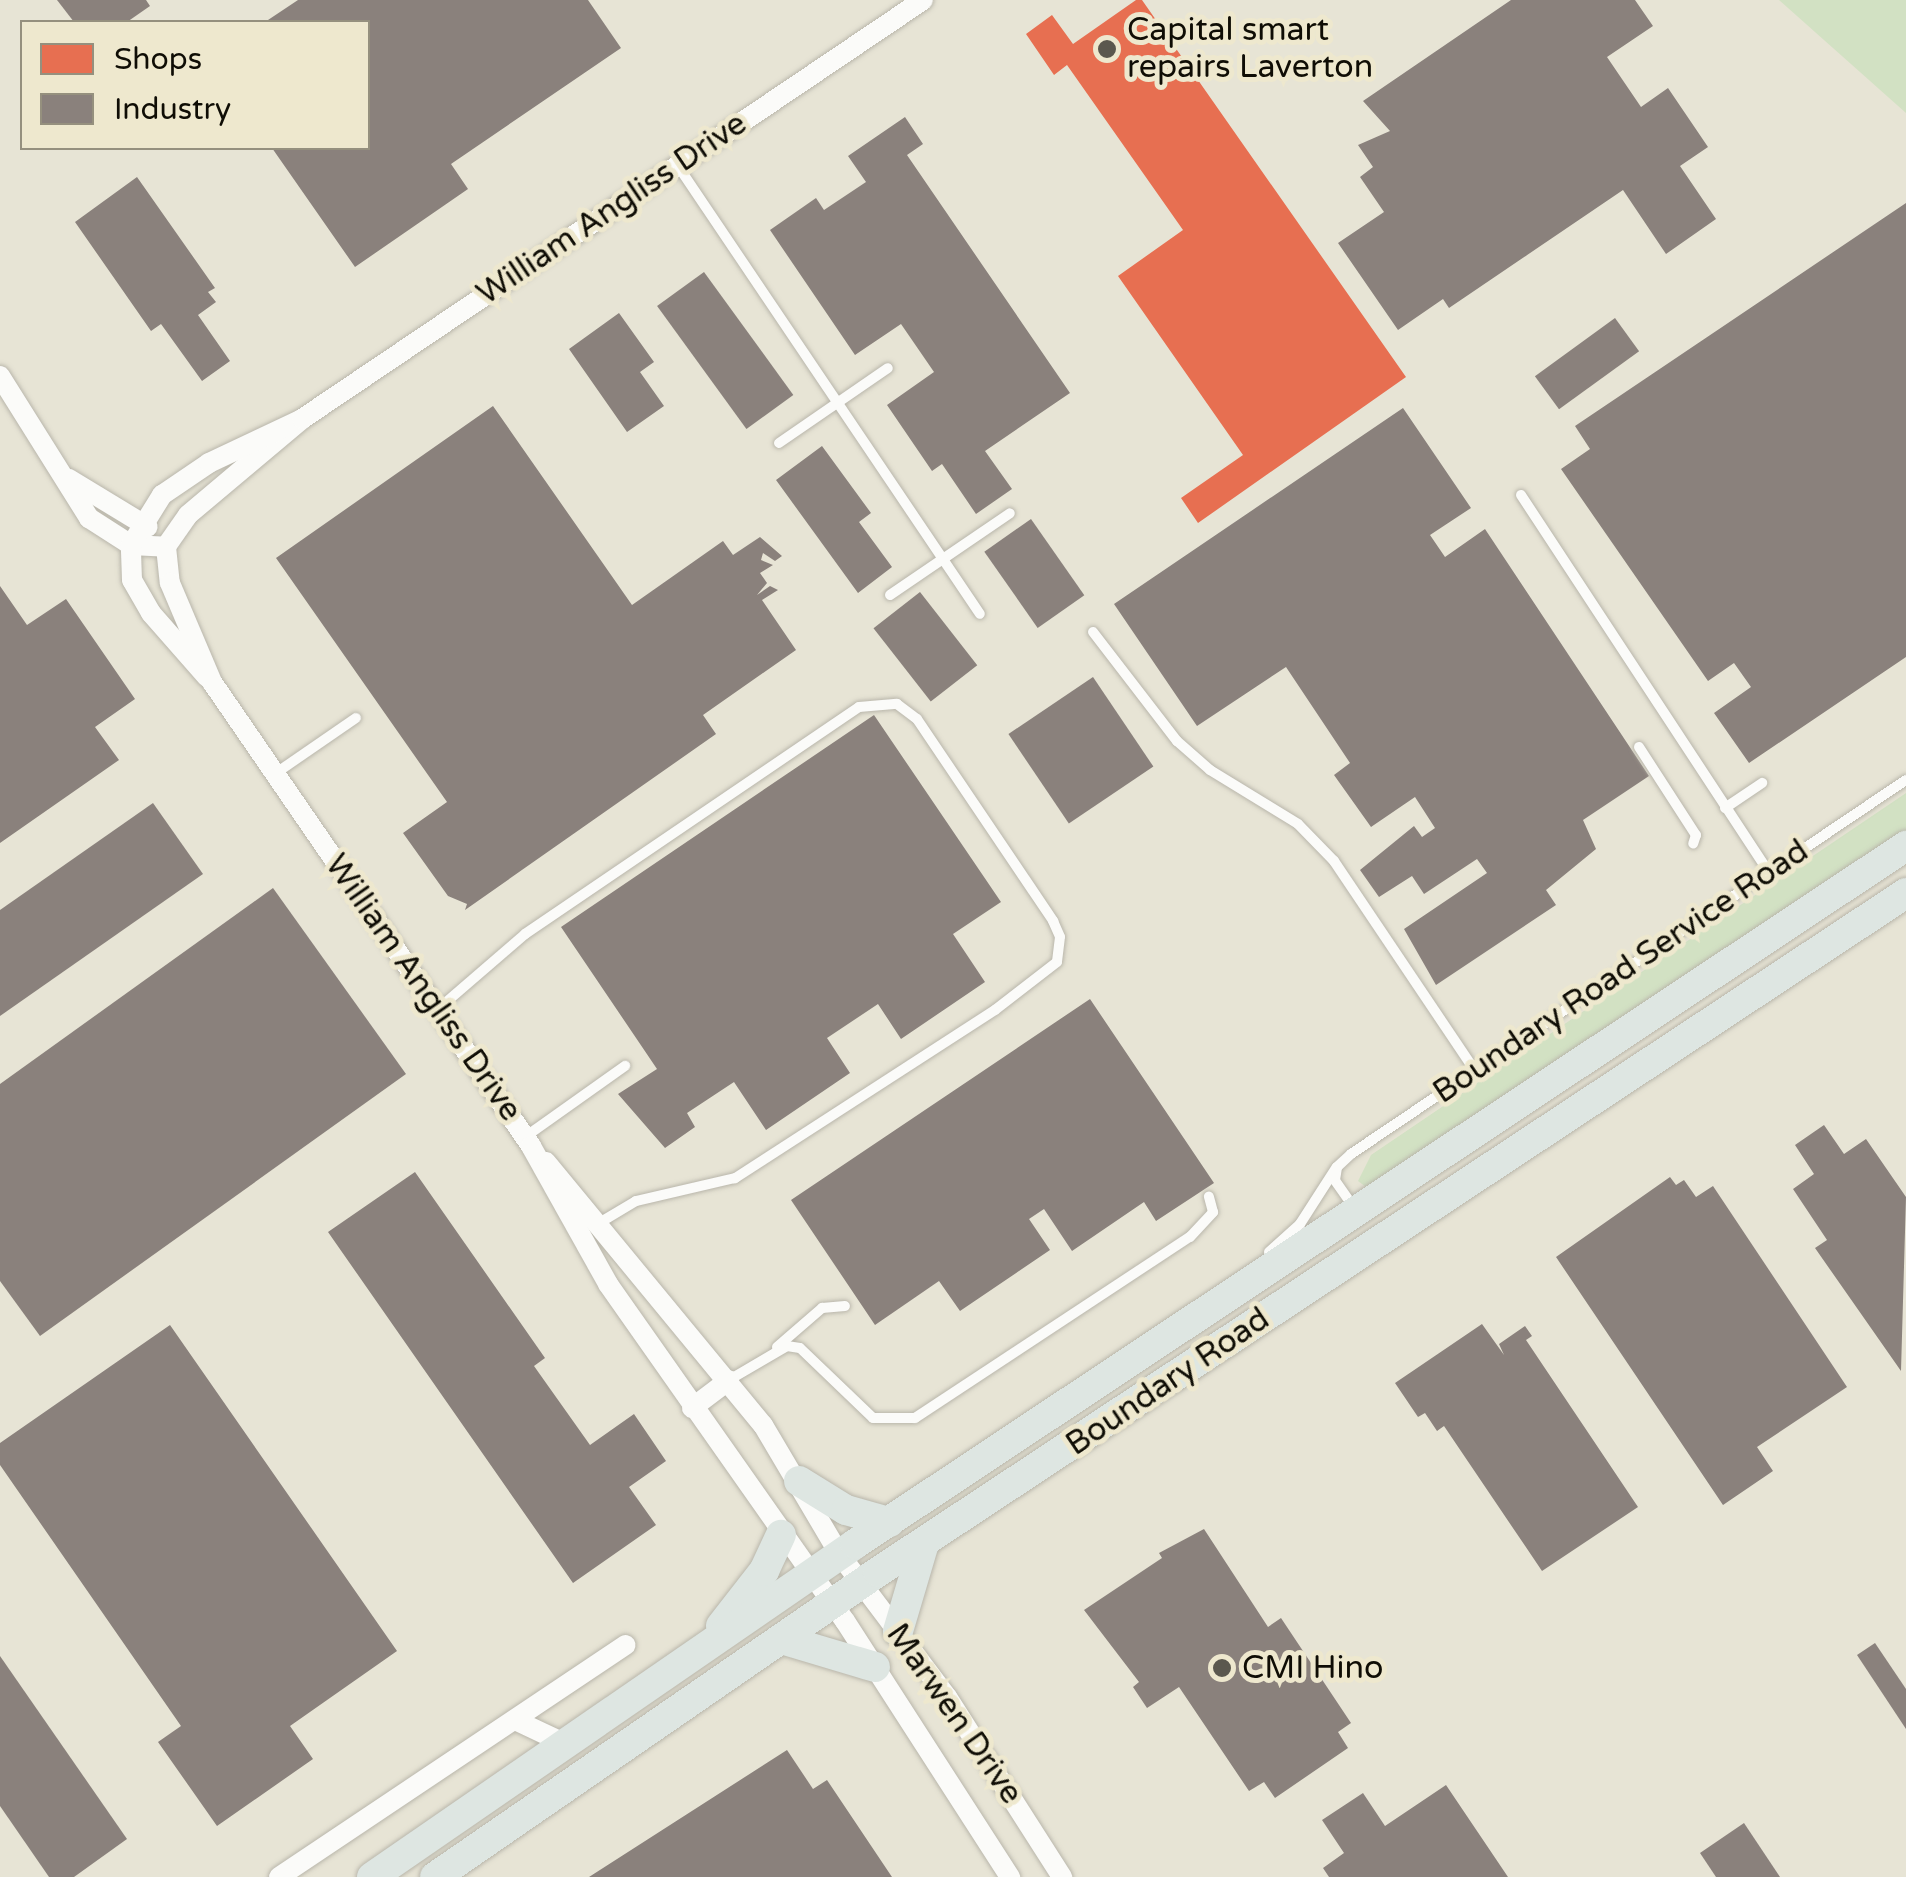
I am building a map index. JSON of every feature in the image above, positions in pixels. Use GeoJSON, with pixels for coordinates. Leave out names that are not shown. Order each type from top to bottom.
{"type":"FeatureCollection","features":[{"type":"Feature","properties":{"kind":"main road","name":"Boundary Road"},"geometry":{"type":"LineString","coordinates":[[372,1877],[888,1522],[1906,846]]}},
{"type":"Feature","properties":{"kind":"main road","name":"Boundary Road"},"geometry":{"type":"LineString","coordinates":[[435,1877],[861,1583],[1906,894]]}},
{"type":"Feature","properties":{"kind":"main road"},"geometry":{"type":"LineString","coordinates":[[1356,1210],[1384,1239]]}},
{"type":"Feature","properties":{"kind":"main road"},"geometry":{"type":"LineString","coordinates":[[799,1480],[846,1510],[888,1522]]}},
{"type":"Feature","properties":{"kind":"main road"},"geometry":{"type":"LineString","coordinates":[[717,1639],[725,1615],[764,1572],[781,1536]]}},
{"type":"Feature","properties":{"kind":"main road"},"geometry":{"type":"LineString","coordinates":[[898,1631],[924,1544]]}},
{"type":"Feature","properties":{"kind":"main road"},"geometry":{"type":"LineString","coordinates":[[781,1639],[875,1667]]}},
{"type":"Feature","properties":{"kind":"street","name":"William Angliss Drive"},"geometry":{"type":"LineString","coordinates":[[212,682],[170,583],[166,547],[188,515],[302,419],[923,0]]}},
{"type":"Feature","properties":{"kind":"street"},"geometry":{"type":"LineString","coordinates":[[0,376],[70,479],[89,518],[131,546],[166,547]]}},
{"type":"Feature","properties":{"kind":"street","name":"William Angliss Drive"},"geometry":{"type":"LineString","coordinates":[[302,419],[209,463],[162,496],[141,520],[131,546],[129,566],[139,596],[212,682],[528,1141],[578,1236],[692,1408],[833,1603]]}},
{"type":"Feature","properties":{"kind":"street"},"geometry":{"type":"LineString","coordinates":[[70,479],[141,520],[166,547]]}},
{"type":"Feature","properties":{"kind":"street","name":"William Angliss Drive"},"geometry":{"type":"LineString","coordinates":[[528,1141],[729,1380],[799,1480],[840,1555]]}},
{"type":"Feature","properties":{"kind":"street"},"geometry":{"type":"LineString","coordinates":[[692,1408],[729,1380]]}},
{"type":"Feature","properties":{"kind":"street","name":"Marwen Drive"},"geometry":{"type":"LineString","coordinates":[[840,1555],[898,1631],[1062,1877]]}},
{"type":"Feature","properties":{"kind":"street","name":"Marwen Drive"},"geometry":{"type":"LineString","coordinates":[[833,1603],[1010,1877]]}},
{"type":"Feature","properties":{"kind":"street"},"geometry":{"type":"LineString","coordinates":[[280,1877],[626,1645]]}},
{"type":"Feature","properties":{"kind":"street"},"geometry":{"type":"LineString","coordinates":[[514,1720],[566,1744]]}},
{"type":"Feature","properties":{"kind":"lane"},"geometry":{"type":"LineString","coordinates":[[677,166],[980,614]]}},
{"type":"Feature","properties":{"kind":"lane"},"geometry":{"type":"LineString","coordinates":[[779,443],[888,368]]}},
{"type":"Feature","properties":{"kind":"lane"},"geometry":{"type":"LineString","coordinates":[[1522,495],[1769,873]]}},
{"type":"Feature","properties":{"kind":"lane"},"geometry":{"type":"LineString","coordinates":[[890,595],[1010,513]]}},
{"type":"Feature","properties":{"kind":"lane"},"geometry":{"type":"LineString","coordinates":[[1094,632],[1177,741],[1210,770],[1298,824],[1334,862],[1474,1071]]}},
{"type":"Feature","properties":{"kind":"lane"},"geometry":{"type":"LineString","coordinates":[[438,1010],[525,934],[859,708],[897,704],[917,719],[1053,921],[1060,938],[1057,962],[995,1010],[734,1178],[636,1201],[578,1236]]}},
{"type":"Feature","properties":{"kind":"lane"},"geometry":{"type":"LineString","coordinates":[[275,774],[356,718]]}},
{"type":"Feature","properties":{"kind":"lane"},"geometry":{"type":"LineString","coordinates":[[1639,747],[1696,834],[1693,844]]}},
{"type":"Feature","properties":{"kind":"lane","name":"Boundary Road Service Road"},"geometry":{"type":"LineString","coordinates":[[1164,1337],[1201,1299],[1285,1239],[1337,1167],[1906,780]]}},
{"type":"Feature","properties":{"kind":"lane"},"geometry":{"type":"LineString","coordinates":[[1725,808],[1762,783]]}},
{"type":"Feature","properties":{"kind":"lane"},"geometry":{"type":"LineString","coordinates":[[528,1141],[624,1066]]}},
{"type":"Feature","properties":{"kind":"lane"},"geometry":{"type":"LineString","coordinates":[[1337,1167],[1338,1191],[1356,1210]]}},
{"type":"Feature","properties":{"kind":"lane"},"geometry":{"type":"LineString","coordinates":[[775,1349],[800,1348],[873,1418],[915,1418],[1190,1237],[1213,1212],[1208,1197]]}},
{"type":"Feature","properties":{"kind":"lane"},"geometry":{"type":"LineString","coordinates":[[729,1380],[775,1349],[822,1308],[845,1306]]}},
{"type":"Feature","properties":{"kind":"green space"},"geometry":{"type":"Polygon","coordinates":[[[1779,0],[1906,0],[1906,113],[1779,0]]]}},
{"type":"Feature","properties":{"kind":"green space"},"geometry":{"type":"Polygon","coordinates":[[[1906,793],[1906,834],[1366,1187],[1358,1181],[1371,1155],[1906,793]]]}},
{"type":"Feature","properties":{"kind":"building: Shops"},"geometry":{"type":"Polygon","coordinates":[[[1136,0],[1142,0],[1406,377],[1198,523],[1181,498],[1243,455],[1118,276],[1183,230],[1067,65],[1054,75],[1026,34],[1052,15],[1073,44],[1136,0]]]}},
{"type":"Feature","properties":{"kind":"building: Industry"},"geometry":{"type":"Polygon","coordinates":[[[57,0],[146,0],[150,6],[130,20],[72,20],[57,0]]]}},
{"type":"Feature","properties":{"kind":"building: Industry"},"geometry":{"type":"Polygon","coordinates":[[[298,0],[588,0],[621,48],[451,164],[468,189],[355,267],[273,150],[370,150],[370,20],[268,20],[298,0]]]}},
{"type":"Feature","properties":{"kind":"building: Industry"},"geometry":{"type":"Polygon","coordinates":[[[1511,0],[1635,0],[1653,26],[1607,57],[1641,107],[1668,88],[1708,147],[1680,166],[1716,219],[1666,254],[1623,190],[1449,308],[1443,299],[1398,330],[1338,243],[1384,212],[1360,177],[1373,167],[1358,145],[1390,131],[1363,101],[1511,0]]]}},
{"type":"Feature","properties":{"kind":"building: Industry"},"geometry":{"type":"Polygon","coordinates":[[[905,117],[923,144],[907,155],[1070,393],[985,451],[1012,489],[976,514],[942,464],[932,471],[887,405],[934,372],[901,324],[855,355],[770,230],[816,198],[824,210],[866,182],[848,156],[905,117]]]}},
{"type":"Feature","properties":{"kind":"building: Industry"},"geometry":{"type":"Polygon","coordinates":[[[137,177],[215,288],[208,292],[216,302],[198,315],[230,361],[202,381],[161,324],[151,331],[75,222],[137,177]]]}},
{"type":"Feature","properties":{"kind":"building: Industry"},"geometry":{"type":"Polygon","coordinates":[[[1906,203],[1906,657],[1749,763],[1714,713],[1751,687],[1734,663],[1708,681],[1561,469],[1590,449],[1575,426],[1906,203]]]}},
{"type":"Feature","properties":{"kind":"building: Industry"},"geometry":{"type":"Polygon","coordinates":[[[704,272],[793,395],[746,429],[657,306],[704,272]]]}},
{"type":"Feature","properties":{"kind":"building: Industry"},"geometry":{"type":"Polygon","coordinates":[[[619,313],[654,362],[640,372],[664,406],[627,432],[569,349],[619,313]]]}},
{"type":"Feature","properties":{"kind":"building: Industry"},"geometry":{"type":"Polygon","coordinates":[[[1615,318],[1639,351],[1559,409],[1535,376],[1615,318]]]}},
{"type":"Feature","properties":{"kind":"building: Industry"},"geometry":{"type":"Polygon","coordinates":[[[493,406],[632,605],[723,541],[733,555],[760,537],[782,556],[775,561],[763,553],[761,560],[773,565],[760,573],[767,583],[757,595],[770,586],[778,590],[762,600],[796,650],[703,715],[716,734],[465,910],[467,904],[448,896],[403,833],[447,802],[276,558],[493,406]]]}},
{"type":"Feature","properties":{"kind":"building: Industry"},"geometry":{"type":"Polygon","coordinates":[[[1403,408],[1471,508],[1430,535],[1445,557],[1485,529],[1649,776],[1583,820],[1596,849],[1546,890],[1556,905],[1436,985],[1404,929],[1487,873],[1477,859],[1424,894],[1412,876],[1379,897],[1360,870],[1414,826],[1422,837],[1435,828],[1415,797],[1371,827],[1334,775],[1350,763],[1286,667],[1197,726],[1114,604],[1403,408]]]}},
{"type":"Feature","properties":{"kind":"building: Industry"},"geometry":{"type":"Polygon","coordinates":[[[822,446],[871,513],[859,522],[892,567],[858,593],[776,480],[822,446]]]}},
{"type":"Feature","properties":{"kind":"building: Industry"},"geometry":{"type":"Polygon","coordinates":[[[1031,519],[1084,595],[1038,628],[984,552],[1031,519]]]}},
{"type":"Feature","properties":{"kind":"building: Industry"},"geometry":{"type":"Polygon","coordinates":[[[0,586],[27,625],[66,599],[135,699],[95,727],[119,760],[0,843],[0,586]]]}},
{"type":"Feature","properties":{"kind":"building: Industry"},"geometry":{"type":"Polygon","coordinates":[[[920,592],[977,665],[931,702],[874,628],[920,592]]]}},
{"type":"Feature","properties":{"kind":"building: Industry"},"geometry":{"type":"Polygon","coordinates":[[[1093,677],[1153,767],[1069,824],[1008,734],[1093,677]]]}},
{"type":"Feature","properties":{"kind":"building: Industry"},"geometry":{"type":"Polygon","coordinates":[[[874,715],[1001,902],[953,934],[985,982],[901,1039],[878,1004],[827,1038],[850,1073],[766,1130],[734,1082],[687,1113],[695,1127],[665,1148],[618,1094],[657,1069],[561,927],[874,715]]]}},
{"type":"Feature","properties":{"kind":"building: Industry"},"geometry":{"type":"Polygon","coordinates":[[[153,803],[203,874],[0,1016],[0,910],[153,803]]]}},
{"type":"Feature","properties":{"kind":"building: Industry"},"geometry":{"type":"Polygon","coordinates":[[[273,888],[406,1074],[40,1336],[0,1281],[0,1084],[273,888]]]}},
{"type":"Feature","properties":{"kind":"building: Industry"},"geometry":{"type":"Polygon","coordinates":[[[1090,999],[1214,1183],[1156,1221],[1144,1202],[1072,1251],[1044,1209],[1029,1219],[1050,1250],[960,1311],[939,1281],[875,1325],[791,1200],[1090,999]]]}},
{"type":"Feature","properties":{"kind":"building: Industry"},"geometry":{"type":"Polygon","coordinates":[[[1824,1125],[1844,1154],[1866,1139],[1906,1197],[1901,1371],[1815,1248],[1827,1240],[1793,1189],[1814,1174],[1795,1145],[1824,1125]]]}},
{"type":"Feature","properties":{"kind":"building: Industry"},"geometry":{"type":"Polygon","coordinates":[[[415,1172],[545,1358],[534,1366],[590,1445],[634,1414],[666,1461],[629,1487],[656,1525],[573,1583],[328,1232],[415,1172]]]}},
{"type":"Feature","properties":{"kind":"building: Industry"},"geometry":{"type":"Polygon","coordinates":[[[1670,1177],[1676,1185],[1684,1180],[1696,1197],[1713,1186],[1847,1387],[1757,1447],[1773,1471],[1723,1505],[1556,1257],[1670,1177]]]}},
{"type":"Feature","properties":{"kind":"building: Industry"},"geometry":{"type":"Polygon","coordinates":[[[1482,1324],[1504,1355],[1499,1344],[1525,1326],[1532,1336],[1526,1340],[1638,1507],[1542,1571],[1444,1426],[1437,1431],[1425,1413],[1418,1417],[1395,1383],[1482,1324]]]}},
{"type":"Feature","properties":{"kind":"building: Industry"},"geometry":{"type":"Polygon","coordinates":[[[170,1325],[397,1651],[290,1726],[313,1759],[217,1826],[158,1742],[181,1726],[0,1465],[0,1443],[170,1325]]]}},
{"type":"Feature","properties":{"kind":"building: Industry","name":"CMI Hino"},"geometry":{"type":"Polygon","coordinates":[[[1204,1529],[1268,1627],[1281,1618],[1351,1723],[1338,1732],[1348,1748],[1275,1798],[1264,1782],[1249,1791],[1179,1687],[1147,1708],[1133,1687],[1139,1682],[1084,1610],[1162,1558],[1159,1553],[1204,1529]]]}},
{"type":"Feature","properties":{"kind":"building: Industry"},"geometry":{"type":"Polygon","coordinates":[[[1875,1643],[1906,1689],[1906,1729],[1857,1655],[1875,1643]]]}},
{"type":"Feature","properties":{"kind":"building: Industry"},"geometry":{"type":"Polygon","coordinates":[[[0,1656],[127,1839],[74,1877],[49,1877],[0,1806],[0,1656]]]}},
{"type":"Feature","properties":{"kind":"building: Industry"},"geometry":{"type":"Polygon","coordinates":[[[787,1750],[813,1789],[827,1780],[892,1877],[589,1877],[787,1750]]]}},
{"type":"Feature","properties":{"kind":"building: Industry"},"geometry":{"type":"Polygon","coordinates":[[[1446,1785],[1508,1877],[1329,1877],[1323,1868],[1344,1853],[1322,1820],[1363,1793],[1385,1826],[1446,1785]]]}},
{"type":"Feature","properties":{"kind":"building: Industry"},"geometry":{"type":"Polygon","coordinates":[[[1744,1823],[1780,1877],[1716,1877],[1700,1853],[1744,1823]]]}},
{"type":"Feature","properties":{"kind":"place","name":"Capital smart repairs Laverton"},"geometry":{"type":"Point","coordinates":[1107,49]}},
{"type":"Feature","properties":{"kind":"place","name":"CMI Hino"},"geometry":{"type":"Point","coordinates":[1222,1668]}}]}
